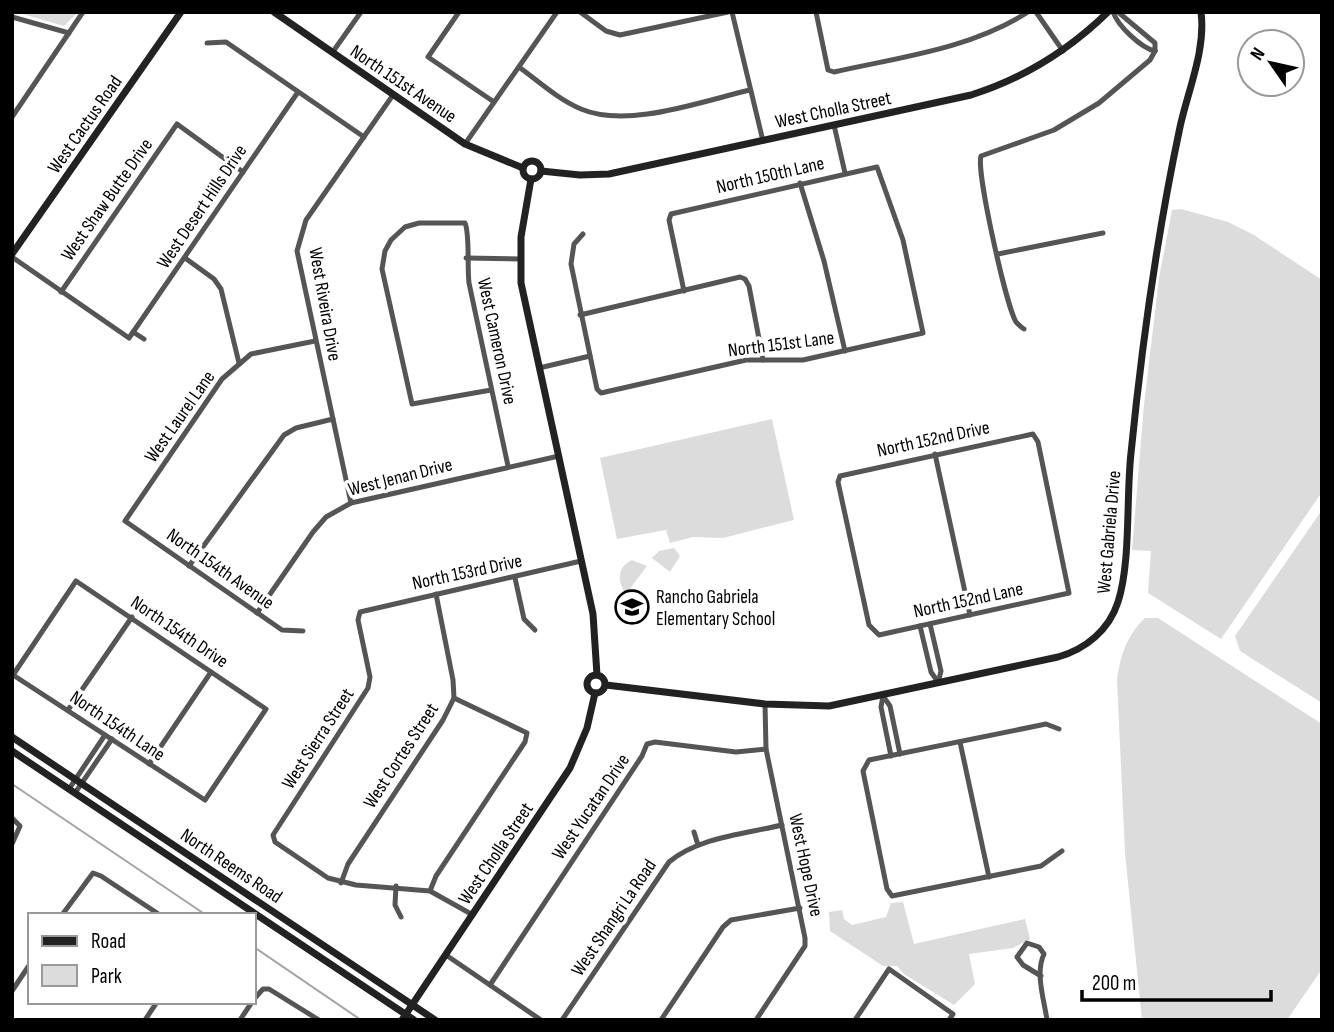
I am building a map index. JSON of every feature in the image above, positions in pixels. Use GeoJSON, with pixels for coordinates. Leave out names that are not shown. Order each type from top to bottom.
{"type":"FeatureCollection","features":[{"type":"Feature","properties":{"kind":"street"},"geometry":{"type":"LineString","coordinates":[[12,117],[83,12]]}},
{"type":"Feature","properties":{"kind":"street","name":"West Cactus Road"},"geometry":{"type":"LineString","coordinates":[[12,256],[181,12]]}},
{"type":"Feature","properties":{"kind":"street","name":"North 151st Avenue"},"geometry":{"type":"LineString","coordinates":[[274,12],[465,144],[523,168]]}},
{"type":"Feature","properties":{"kind":"street"},"geometry":{"type":"LineString","coordinates":[[332,53],[361,12]]}},
{"type":"Feature","properties":{"kind":"street"},"geometry":{"type":"LineString","coordinates":[[459,12],[428,57],[494,102]]}},
{"type":"Feature","properties":{"kind":"street"},"geometry":{"type":"LineString","coordinates":[[465,144],[557,12]]}},
{"type":"Feature","properties":{"kind":"street"},"geometry":{"type":"LineString","coordinates":[[580,12],[606,31],[620,35],[730,12],[763,141]]}},
{"type":"Feature","properties":{"kind":"street"},"geometry":{"type":"LineString","coordinates":[[816,12],[828,70],[834,72],[954,45],[1008,25],[1028,12]]}},
{"type":"Feature","properties":{"kind":"street"},"geometry":{"type":"LineString","coordinates":[[1037,12],[1063,51]]}},
{"type":"Feature","properties":{"kind":"street"},"geometry":{"type":"LineString","coordinates":[[1024,329],[1016,322],[998,254],[984,187],[981,156],[1054,130],[1099,103],[1150,60],[1155,51],[1149,50],[1128,32],[1116,20],[1113,12]]}},
{"type":"Feature","properties":{"kind":"street","name":"West Cholla Street"},"geometry":{"type":"LineString","coordinates":[[541,171],[580,176],[609,174],[1003,85],[1063,51],[1113,12]]}},
{"type":"Feature","properties":{"kind":"street","name":"West Gabriela Drive"},"geometry":{"type":"LineString","coordinates":[[606,685],[765,704],[829,706],[1068,654],[1097,635],[1116,608],[1123,577],[1130,458],[1145,322],[1163,211],[1200,48],[1201,12]]}},
{"type":"Feature","properties":{"kind":"street"},"geometry":{"type":"LineString","coordinates":[[12,17],[69,33]]}},
{"type":"Feature","properties":{"kind":"street"},"geometry":{"type":"LineString","coordinates":[[206,43],[226,42],[364,137]]}},
{"type":"Feature","properties":{"kind":"street"},"geometry":{"type":"LineString","coordinates":[[519,67],[579,108],[613,117],[634,116],[750,90]]}},
{"type":"Feature","properties":{"kind":"street","name":"West Desert Hills Drive"},"geometry":{"type":"LineString","coordinates":[[131,335],[298,92]]}},
{"type":"Feature","properties":{"kind":"street","name":"West Riveira Drive"},"geometry":{"type":"LineString","coordinates":[[351,503],[297,251],[306,220],[393,94]]}},
{"type":"Feature","properties":{"kind":"street","name":"West Shaw Butte Drive"},"geometry":{"type":"LineString","coordinates":[[61,292],[177,124],[243,172]]}},
{"type":"Feature","properties":{"kind":"street"},"geometry":{"type":"LineString","coordinates":[[834,125],[845,173]]}},
{"type":"Feature","properties":{"kind":"street"},"geometry":{"type":"LineString","coordinates":[[532,161],[538,163],[541,171],[537,178],[531,179],[526,177],[523,168],[532,161]]}},
{"type":"Feature","properties":{"kind":"street","name":"North 150th Lane"},"geometry":{"type":"LineString","coordinates":[[684,291],[669,220],[671,214],[877,167],[903,240],[923,333]]}},
{"type":"Feature","properties":{"kind":"street"},"geometry":{"type":"LineString","coordinates":[[531,179],[520,237],[521,283],[595,624],[597,675]]}},
{"type":"Feature","properties":{"kind":"street"},"geometry":{"type":"LineString","coordinates":[[800,183],[824,261],[845,351]]}},
{"type":"Feature","properties":{"kind":"street","name":"West Cameron Drive"},"geometry":{"type":"LineString","coordinates":[[491,390],[412,404],[382,269],[390,240],[405,227],[419,223],[465,223],[468,229],[466,258],[508,466]]}},
{"type":"Feature","properties":{"kind":"street"},"geometry":{"type":"LineString","coordinates":[[998,254],[1103,233]]}},
{"type":"Feature","properties":{"kind":"street"},"geometry":{"type":"LineString","coordinates":[[539,368],[590,356],[571,264],[574,244],[583,234]]}},
{"type":"Feature","properties":{"kind":"street"},"geometry":{"type":"LineString","coordinates":[[12,256],[61,292],[131,335],[144,339]]}},
{"type":"Feature","properties":{"kind":"street"},"geometry":{"type":"LineString","coordinates":[[185,258],[214,279],[221,289],[239,363]]}},
{"type":"Feature","properties":{"kind":"street"},"geometry":{"type":"LineString","coordinates":[[466,258],[520,259]]}},
{"type":"Feature","properties":{"kind":"street"},"geometry":{"type":"LineString","coordinates":[[580,315],[740,277],[745,279],[763,360]]}},
{"type":"Feature","properties":{"kind":"street","name":"North 151st Lane"},"geometry":{"type":"LineString","coordinates":[[590,356],[597,389],[601,393],[746,360],[803,360],[923,333]]}},
{"type":"Feature","properties":{"kind":"street","name":"West Laurel Lane"},"geometry":{"type":"LineString","coordinates":[[125,521],[222,379],[251,354],[315,341]]}},
{"type":"Feature","properties":{"kind":"street"},"geometry":{"type":"LineString","coordinates":[[189,566],[284,435],[296,428],[333,419]]}},
{"type":"Feature","properties":{"kind":"street","name":"North 152nd Drive"},"geometry":{"type":"LineString","coordinates":[[874,633],[869,625],[838,482],[840,476],[935,454],[1033,434],[1038,442],[1069,593]]}},
{"type":"Feature","properties":{"kind":"street"},"geometry":{"type":"LineString","coordinates":[[935,454],[970,615]]}},
{"type":"Feature","properties":{"kind":"street","name":"West Jenan Drive"},"geometry":{"type":"LineString","coordinates":[[257,613],[313,532],[326,517],[351,503],[559,456]]}},
{"type":"Feature","properties":{"kind":"street","name":"North 154th Avenue"},"geometry":{"type":"LineString","coordinates":[[125,521],[282,630],[303,631]]}},
{"type":"Feature","properties":{"kind":"street","name":"North 153rd Drive"},"geometry":{"type":"LineString","coordinates":[[360,612],[581,561]]}},
{"type":"Feature","properties":{"kind":"street"},"geometry":{"type":"LineString","coordinates":[[515,578],[524,619],[535,630]]}},
{"type":"Feature","properties":{"kind":"street","name":"North 154th Drive"},"geometry":{"type":"LineString","coordinates":[[13,675],[76,580],[266,709],[205,800]]}},
{"type":"Feature","properties":{"kind":"street","name":"North 152nd Lane"},"geometry":{"type":"LineString","coordinates":[[874,633],[930,624],[1069,593]]}},
{"type":"Feature","properties":{"kind":"street","name":"West Cortes Street"},"geometry":{"type":"LineString","coordinates":[[341,883],[348,863],[443,720],[454,698],[436,594]]}},
{"type":"Feature","properties":{"kind":"street","name":"West Sierra Street"},"geometry":{"type":"LineString","coordinates":[[341,883],[328,878],[275,842],[273,835],[368,688],[370,677],[358,620],[360,612]]}},
{"type":"Feature","properties":{"kind":"street"},"geometry":{"type":"LineString","coordinates":[[68,710],[132,617]]}},
{"type":"Feature","properties":{"kind":"street"},"geometry":{"type":"LineString","coordinates":[[930,624],[941,671],[938,683]]}},
{"type":"Feature","properties":{"kind":"street"},"geometry":{"type":"LineString","coordinates":[[920,626],[931,672],[938,683]]}},
{"type":"Feature","properties":{"kind":"street"},"geometry":{"type":"LineString","coordinates":[[149,764],[211,672]]}},
{"type":"Feature","properties":{"kind":"street","name":"North 154th Lane"},"geometry":{"type":"LineString","coordinates":[[13,675],[205,800]]}},
{"type":"Feature","properties":{"kind":"street"},"geometry":{"type":"LineString","coordinates":[[597,675],[606,685],[601,692],[595,694],[590,691],[587,682],[597,675]]}},
{"type":"Feature","properties":{"kind":"street","name":"West Cholla Street"},"geometry":{"type":"LineString","coordinates":[[404,1017],[570,768],[587,728],[595,694]]}},
{"type":"Feature","properties":{"kind":"street"},"geometry":{"type":"LineString","coordinates":[[883,696],[890,706],[900,754]]}},
{"type":"Feature","properties":{"kind":"street"},"geometry":{"type":"LineString","coordinates":[[883,696],[881,707],[891,756]]}},
{"type":"Feature","properties":{"kind":"street"},"geometry":{"type":"LineString","coordinates":[[430,891],[436,876],[525,742],[527,733],[454,698]]}},
{"type":"Feature","properties":{"kind":"street","name":"West Hope Drive"},"geometry":{"type":"LineString","coordinates":[[756,1020],[805,946],[805,928],[766,749],[765,704]]}},
{"type":"Feature","properties":{"kind":"street"},"geometry":{"type":"LineString","coordinates":[[885,726],[894,723]]}},
{"type":"Feature","properties":{"kind":"street"},"geometry":{"type":"LineString","coordinates":[[1059,729],[1046,724],[869,760],[864,765],[887,889],[892,896],[1041,866],[1062,851]]}},
{"type":"Feature","properties":{"kind":"street"},"geometry":{"type":"LineString","coordinates":[[79,781],[105,735]]}},
{"type":"Feature","properties":{"kind":"street","name":"North Reems Road"},"geometry":{"type":"LineString","coordinates":[[12,737],[435,1020]]}},
{"type":"Feature","properties":{"kind":"street"},"geometry":{"type":"LineString","coordinates":[[72,791],[112,739]]}},
{"type":"Feature","properties":{"kind":"street","name":"West Yucatan Drive"},"geometry":{"type":"LineString","coordinates":[[490,985],[635,768],[647,744],[655,742],[745,753],[766,749]]}},
{"type":"Feature","properties":{"kind":"street"},"geometry":{"type":"LineString","coordinates":[[960,742],[989,877]]}},
{"type":"Feature","properties":{"kind":"street","name":"North Reems Road"},"geometry":{"type":"LineString","coordinates":[[12,751],[251,913]]}},
{"type":"Feature","properties":{"kind":"street"},"geometry":{"type":"LineString","coordinates":[[12,818],[20,826],[12,844]]}},
{"type":"Feature","properties":{"kind":"street","name":"West Shangri La Road"},"geometry":{"type":"LineString","coordinates":[[562,1020],[669,862],[683,851],[698,845],[782,825]]}},
{"type":"Feature","properties":{"kind":"street"},"geometry":{"type":"LineString","coordinates":[[694,832],[698,845]]}},
{"type":"Feature","properties":{"kind":"street"},"geometry":{"type":"LineString","coordinates":[[63,913],[85,880],[93,873],[102,876],[157,913]]}},
{"type":"Feature","properties":{"kind":"street"},"geometry":{"type":"LineString","coordinates":[[341,883],[430,891],[473,915]]}},
{"type":"Feature","properties":{"kind":"street"},"geometry":{"type":"LineString","coordinates":[[396,886],[395,905],[401,916]]}},
{"type":"Feature","properties":{"kind":"street"},"geometry":{"type":"LineString","coordinates":[[661,1020],[723,927],[732,920],[800,908]]}},
{"type":"Feature","properties":{"kind":"street","name":"North Reems Road"},"geometry":{"type":"LineString","coordinates":[[256,916],[404,1017],[414,1020]]}},
{"type":"Feature","properties":{"kind":"street"},"geometry":{"type":"LineString","coordinates":[[1041,976],[1023,965],[1017,957],[1027,943],[1040,947],[1044,954],[1039,964],[1041,976],[1047,1020]]}},
{"type":"Feature","properties":{"kind":"street"},"geometry":{"type":"LineString","coordinates":[[446,955],[541,1020]]}},
{"type":"Feature","properties":{"kind":"street"},"geometry":{"type":"LineString","coordinates":[[12,991],[28,967]]}},
{"type":"Feature","properties":{"kind":"street"},"geometry":{"type":"LineString","coordinates":[[855,1020],[889,969],[951,1017]]}},
{"type":"Feature","properties":{"kind":"street"},"geometry":{"type":"LineString","coordinates":[[256,997],[263,989],[269,989],[319,1020]]}},
{"type":"Feature","properties":{"kind":"street"},"geometry":{"type":"LineString","coordinates":[[145,1020],[156,1004]]}},
{"type":"Feature","properties":{"kind":"street"},"geometry":{"type":"LineString","coordinates":[[240,1020],[251,1004]]}},
{"type":"Feature","properties":{"kind":"green space"},"geometry":{"type":"Polygon","coordinates":[[[16,12],[78,12],[64,26],[16,12]]]}},
{"type":"Feature","properties":{"kind":"green space"},"geometry":{"type":"Polygon","coordinates":[[[1181,209],[1228,222],[1254,235],[1322,280],[1322,492],[1221,639],[1148,593],[1151,551],[1132,550],[1144,405],[1159,278],[1172,210],[1181,209]]]}},
{"type":"Feature","properties":{"kind":"green space"},"geometry":{"type":"Polygon","coordinates":[[[772,419],[794,520],[723,538],[693,537],[670,543],[666,530],[617,539],[600,458],[772,419]]]}},
{"type":"Feature","properties":{"kind":"green space"},"geometry":{"type":"Polygon","coordinates":[[[1322,510],[1322,703],[1240,651],[1235,636],[1322,510]]]}},
{"type":"Feature","properties":{"kind":"green space"},"geometry":{"type":"Polygon","coordinates":[[[674,548],[680,556],[670,572],[652,558],[659,551],[674,548]]]}},
{"type":"Feature","properties":{"kind":"green space"},"geometry":{"type":"Polygon","coordinates":[[[632,560],[647,566],[626,594],[620,575],[623,567],[632,560]]]}},
{"type":"Feature","properties":{"kind":"green space"},"geometry":{"type":"Polygon","coordinates":[[[1145,618],[1158,618],[1322,724],[1322,969],[1287,1020],[1142,1020],[1125,853],[1117,680],[1125,646],[1133,631],[1145,618]]]}},
{"type":"Feature","properties":{"kind":"green space"},"geometry":{"type":"Polygon","coordinates":[[[903,902],[914,944],[1025,919],[1030,939],[1013,948],[969,954],[975,984],[954,1005],[904,974],[897,966],[883,966],[830,931],[829,912],[842,910],[844,919],[852,925],[886,917],[891,903],[903,902]]]}},
{"type":"Feature","properties":{"kind":"waterway"},"geometry":{"type":"LineString","coordinates":[[12,784],[203,913]]}},
{"type":"Feature","properties":{"kind":"waterway"},"geometry":{"type":"LineString","coordinates":[[256,948],[361,1020]]}},
{"type":"Feature","properties":{"kind":"place","name":"Rancho Gabriela Elementary School"},"geometry":{"type":"Point","coordinates":[632,607]}}]}
